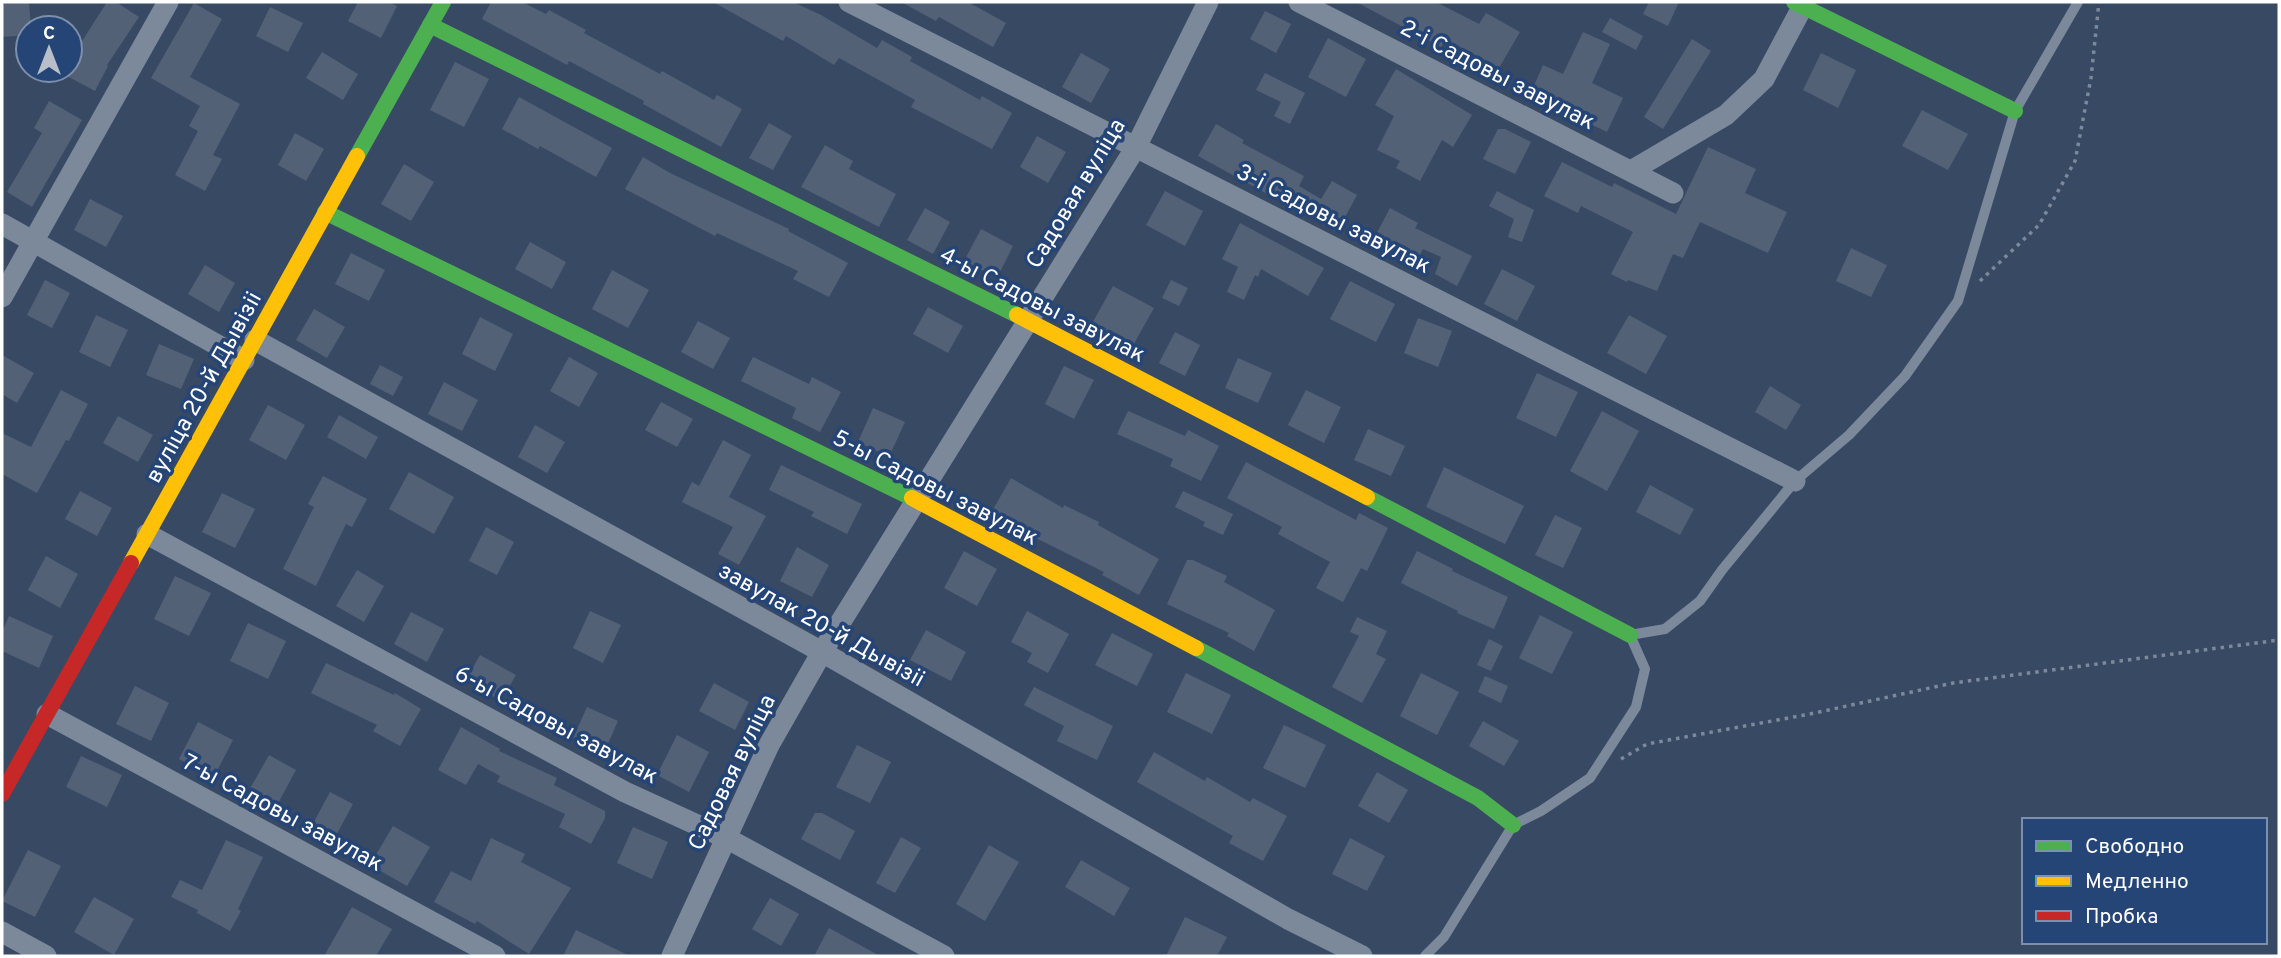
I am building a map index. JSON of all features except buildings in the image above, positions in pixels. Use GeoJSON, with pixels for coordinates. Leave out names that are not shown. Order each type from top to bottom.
{"type":"FeatureCollection","features":[{"type":"Feature","properties":{"kind":"street"},"geometry":{"type":"LineString","coordinates":[[2,297],[169,2]]}},
{"type":"Feature","properties":{"kind":"street","name":"вуліца 20-й Дывізіі"},"geometry":{"type":"LineString","coordinates":[[2,794],[443,2]]}},
{"type":"Feature","properties":{"kind":"street","name":"3-і Садовы завулак"},"geometry":{"type":"LineString","coordinates":[[849,2],[1795,481]]}},
{"type":"Feature","properties":{"kind":"street","name":"Садовая вуліца"},"geometry":{"type":"LineString","coordinates":[[672,956],[769,745],[822,652],[1136,147],[1208,2]]}},
{"type":"Feature","properties":{"kind":"street","name":"2-і Садовы завулак"},"geometry":{"type":"LineString","coordinates":[[1298,2],[1673,193]]}},
{"type":"Feature","properties":{"kind":"street"},"geometry":{"type":"LineString","coordinates":[[1631,171],[1726,115],[1755,88],[1764,79],[1801,3],[2015,111]]}},
{"type":"Feature","properties":{"kind":"street","name":"4-ы Садовы завулак"},"geometry":{"type":"LineString","coordinates":[[429,25],[1028,320],[1630,635]]}},
{"type":"Feature","properties":{"kind":"street","name":"5-ы Садовы завулак"},"geometry":{"type":"LineString","coordinates":[[326,212],[916,500],[1478,798],[1513,825]]}},
{"type":"Feature","properties":{"kind":"street"},"geometry":{"type":"LineString","coordinates":[[2,224],[244,360]]}},
{"type":"Feature","properties":{"kind":"street","name":"завулак 20-й Дывізіі"},"geometry":{"type":"LineString","coordinates":[[255,340],[822,652],[1288,919],[1362,956]]}},
{"type":"Feature","properties":{"kind":"street","name":"6-ы Садовы завулак"},"geometry":{"type":"LineString","coordinates":[[147,534],[625,792],[728,839],[944,956]]}},
{"type":"Feature","properties":{"kind":"street","name":"7-ы Садовы завулак"},"geometry":{"type":"LineString","coordinates":[[47,714],[495,956]]}},
{"type":"Feature","properties":{"kind":"street"},"geometry":{"type":"LineString","coordinates":[[2,932],[46,956]]}},
{"type":"Feature","properties":{"kind":"lane"},"geometry":{"type":"LineString","coordinates":[[1425,956],[1444,937],[1513,825],[1541,811],[1590,778],[1636,707],[1645,669],[1630,635],[1665,629],[1700,601],[1795,481],[1849,435],[1905,376],[1958,301],[2015,111],[2078,2]]}},
{"type":"Feature","properties":{"kind":"path"},"geometry":{"type":"LineString","coordinates":[[1958,301],[2039,225],[2075,161],[2091,78],[2099,2]]}},
{"type":"Feature","properties":{"kind":"path"},"geometry":{"type":"LineString","coordinates":[[1590,778],[1647,744],[1810,714],[1953,683],[2279,640]]}},
{"type":"Feature","properties":{"kind":"traffic: fast"},"geometry":{"type":"LineString","coordinates":[[357,156],[443,2]]}},
{"type":"Feature","properties":{"kind":"traffic: fast"},"geometry":{"type":"LineString","coordinates":[[1794,2],[2015,111]]}},
{"type":"Feature","properties":{"kind":"traffic: fast"},"geometry":{"type":"LineString","coordinates":[[430,25],[1017,315]]}},
{"type":"Feature","properties":{"kind":"traffic: fast"},"geometry":{"type":"LineString","coordinates":[[325,212],[912,498]]}},
{"type":"Feature","properties":{"kind":"traffic: fast"},"geometry":{"type":"LineString","coordinates":[[1367,497],[1630,635]]}},
{"type":"Feature","properties":{"kind":"traffic: fast"},"geometry":{"type":"LineString","coordinates":[[1196,648],[1478,798],[1513,825]]}},
{"type":"Feature","properties":{"kind":"traffic: slow"},"geometry":{"type":"LineString","coordinates":[[131,563],[357,156]]}},
{"type":"Feature","properties":{"kind":"traffic: slow"},"geometry":{"type":"LineString","coordinates":[[1017,315],[1367,497]]}},
{"type":"Feature","properties":{"kind":"traffic: slow"},"geometry":{"type":"LineString","coordinates":[[912,498],[1196,648]]}},
{"type":"Feature","properties":{"kind":"traffic: jam"},"geometry":{"type":"LineString","coordinates":[[2,794],[131,563]]}}]}
